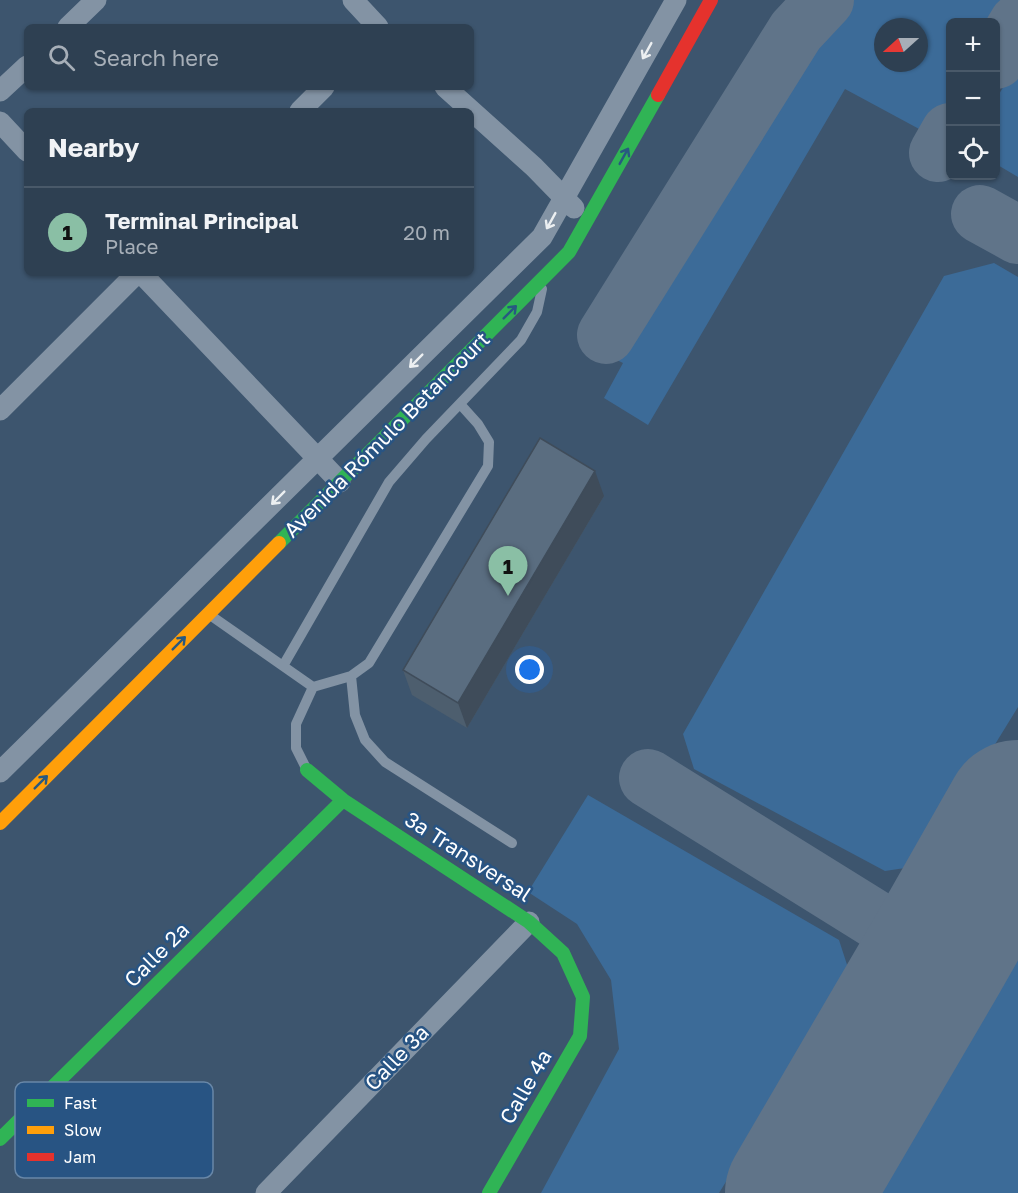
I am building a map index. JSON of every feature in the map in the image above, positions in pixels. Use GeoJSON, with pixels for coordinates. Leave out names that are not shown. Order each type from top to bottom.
{"type":"FeatureCollection","features":[{"type":"Feature","properties":{"kind":"street"},"geometry":{"type":"LineString","coordinates":[[71,24],[96,0]]}},
{"type":"Feature","properties":{"kind":"street"},"geometry":{"type":"LineString","coordinates":[[353,0],[375,24]]}},
{"type":"Feature","properties":{"kind":"street","name":"Avenida Rómulo Betancourt"},"geometry":{"type":"LineString","coordinates":[[0,772],[542,237],[676,0]]}},
{"type":"Feature","properties":{"kind":"street","name":"Avenida Rómulo Betancourt"},"geometry":{"type":"LineString","coordinates":[[0,823],[569,252],[711,0]]}},
{"type":"Feature","properties":{"kind":"street"},"geometry":{"type":"LineString","coordinates":[[0,91],[24,69]]}},
{"type":"Feature","properties":{"kind":"street"},"geometry":{"type":"LineString","coordinates":[[303,108],[321,90]]}},
{"type":"Feature","properties":{"kind":"street"},"geometry":{"type":"LineString","coordinates":[[448,90],[468,108]]}},
{"type":"Feature","properties":{"kind":"street"},"geometry":{"type":"LineString","coordinates":[[474,113],[534,167],[587,220]]}},
{"type":"Feature","properties":{"kind":"street"},"geometry":{"type":"LineString","coordinates":[[0,122],[24,148]]}},
{"type":"Feature","properties":{"kind":"street"},"geometry":{"type":"LineString","coordinates":[[0,410],[136,276]]}},
{"type":"Feature","properties":{"kind":"street"},"geometry":{"type":"LineString","coordinates":[[142,276],[340,482]]}},
{"type":"Feature","properties":{"kind":"street","name":"3ª Transversal"},"geometry":{"type":"LineString","coordinates":[[307,770],[343,800],[529,922],[562,953],[583,998]]}},
{"type":"Feature","properties":{"kind":"street","name":"Calle 2ª"},"geometry":{"type":"LineString","coordinates":[[58,1082],[343,800]]}},
{"type":"Feature","properties":{"kind":"street","name":"Calle 3ª"},"geometry":{"type":"LineString","coordinates":[[266,1193],[529,922]]}},
{"type":"Feature","properties":{"kind":"street","name":"Calle 4ª"},"geometry":{"type":"LineString","coordinates":[[489,1193],[580,1036],[583,998]]}},
{"type":"Feature","properties":{"kind":"street","name":"Calle 2ª"},"geometry":{"type":"LineString","coordinates":[[0,1139],[15,1124]]}},
{"type":"Feature","properties":{"kind":"lane"},"geometry":{"type":"LineString","coordinates":[[283,666],[389,482],[426,439],[521,340],[537,312],[546,276]]}},
{"type":"Feature","properties":{"kind":"lane"},"geometry":{"type":"LineString","coordinates":[[307,770],[296,748],[296,724],[313,687],[351,676],[369,663],[488,466],[489,442],[478,424],[460,404]]}},
{"type":"Feature","properties":{"kind":"lane"},"geometry":{"type":"LineString","coordinates":[[208,614],[313,687]]}},
{"type":"Feature","properties":{"kind":"lane"},"geometry":{"type":"LineString","coordinates":[[351,676],[355,716],[364,740],[385,762],[513,843]]}},
{"type":"Feature","properties":{"kind":"shaded area"},"geometry":{"type":"Polygon","coordinates":[[[844,0],[1017,0],[1000,29],[1000,18],[946,18],[946,117],[934,137],[845,89],[648,425],[604,398],[623,363],[613,358],[800,46],[844,0]]]}},
{"type":"Feature","properties":{"kind":"shaded area"},"geometry":{"type":"Polygon","coordinates":[[[1018,63],[1018,177],[1000,166],[1000,92],[1018,63]]]}},
{"type":"Feature","properties":{"kind":"shaded area"},"geometry":{"type":"Polygon","coordinates":[[[994,263],[1018,277],[1018,707],[925,858],[905,868],[885,871],[694,769],[683,734],[944,276],[994,263]]]}},
{"type":"Feature","properties":{"kind":"shaded area"},"geometry":{"type":"Polygon","coordinates":[[[588,795],[839,940],[850,974],[829,1015],[719,1193],[541,1193],[619,1049],[611,980],[577,924],[528,892],[588,795]]]}},
{"type":"Feature","properties":{"kind":"shaded area"},"geometry":{"type":"Polygon","coordinates":[[[1018,924],[1018,1193],[860,1193],[1018,924]]]}},
{"type":"Feature","properties":{"kind":"building"},"geometry":{"type":"Polygon","coordinates":[[[540,438],[595,471],[458,703],[403,670],[540,438]]]}},
{"type":"Feature","properties":{"kind":"taxiway"},"geometry":{"type":"LineString","coordinates":[[606,335],[796,31],[825,0]]}},
{"type":"Feature","properties":{"kind":"taxiway"},"geometry":{"type":"LineString","coordinates":[[1000,53],[1018,23]]}},
{"type":"Feature","properties":{"kind":"taxiway"},"geometry":{"type":"LineString","coordinates":[[938,153],[946,139]]}},
{"type":"Feature","properties":{"kind":"taxiway"},"geometry":{"type":"LineString","coordinates":[[980,214],[1018,235]]}},
{"type":"Feature","properties":{"kind":"taxiway"},"geometry":{"type":"LineString","coordinates":[[648,778],[936,957]]}},
{"type":"Feature","properties":{"kind":"runway"},"geometry":{"type":"LineString","coordinates":[[798,1193],[1018,813]]}},
{"type":"Feature","properties":{"kind":"traffic: fast"},"geometry":{"type":"LineString","coordinates":[[279,543],[569,252],[658,95]]}},
{"type":"Feature","properties":{"kind":"traffic: fast"},"geometry":{"type":"LineString","coordinates":[[307,770],[343,800],[529,922],[563,953],[583,997],[580,1036],[489,1193]]}},
{"type":"Feature","properties":{"kind":"traffic: fast"},"geometry":{"type":"LineString","coordinates":[[58,1082],[343,800]]}},
{"type":"Feature","properties":{"kind":"traffic: fast"},"geometry":{"type":"LineString","coordinates":[[0,1139],[15,1124]]}},
{"type":"Feature","properties":{"kind":"traffic: slow"},"geometry":{"type":"LineString","coordinates":[[0,823],[279,543]]}},
{"type":"Feature","properties":{"kind":"traffic: jam"},"geometry":{"type":"LineString","coordinates":[[658,95],[711,0]]}},
{"type":"Feature","properties":{"kind":"place","name":"Terminal Principal"},"geometry":{"type":"Point","coordinates":[508,596]}}]}
